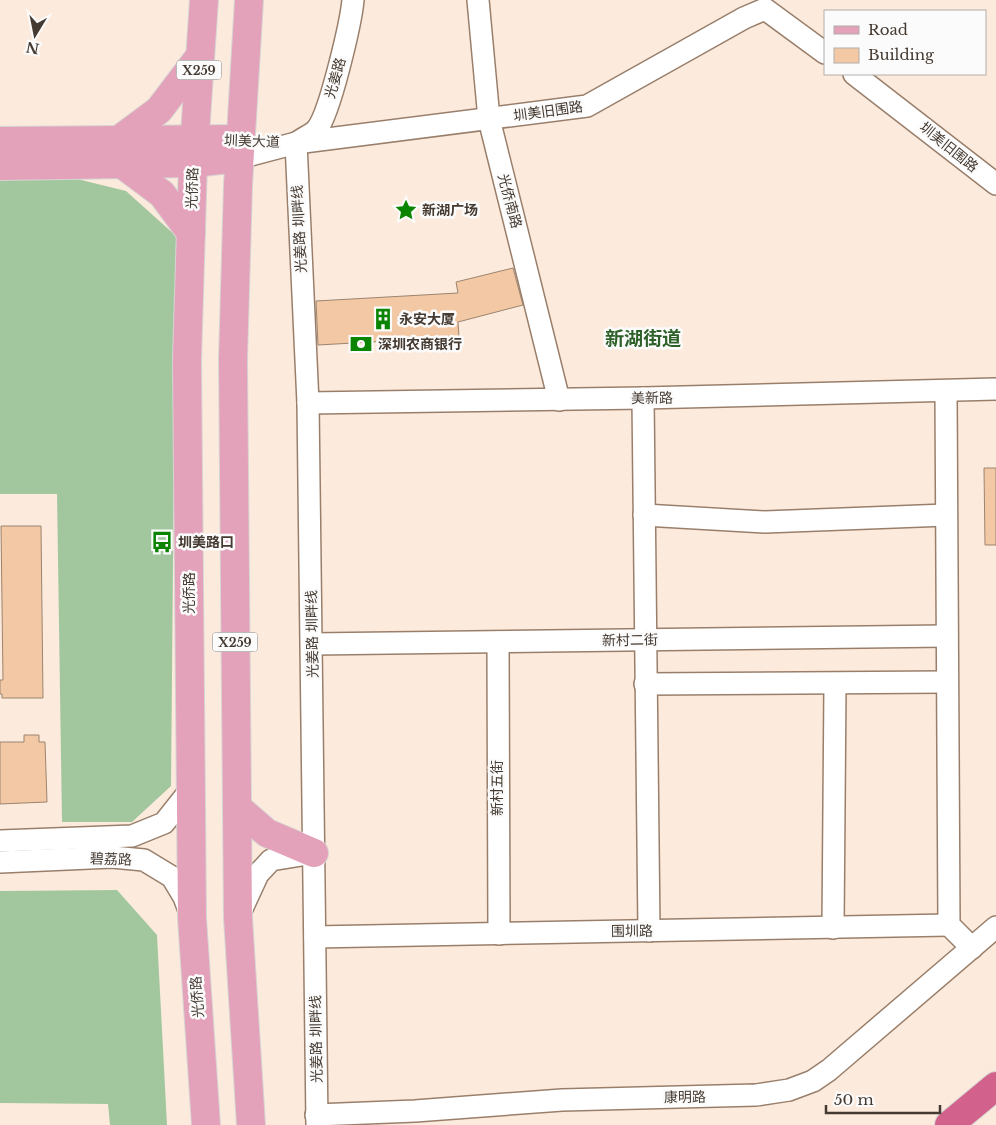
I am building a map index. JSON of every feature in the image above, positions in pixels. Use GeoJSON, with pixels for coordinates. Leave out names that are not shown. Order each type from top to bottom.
{"type":"FeatureCollection","features":[{"type":"Feature","properties":{"kind":"highway"},"geometry":{"type":"LineString","coordinates":[[949,1125],[996,1086]]}},
{"type":"Feature","properties":{"kind":"main road","name":"光侨路"},"geometry":{"type":"LineString","coordinates":[[204,0],[194,152],[187,360],[192,918],[206,1125]]}},
{"type":"Feature","properties":{"kind":"main road","name":"X259"},"geometry":{"type":"LineString","coordinates":[[249,0],[240,148],[233,360],[238,918],[250,1125]]}},
{"type":"Feature","properties":{"kind":"main road"},"geometry":{"type":"LineString","coordinates":[[191,233],[162,194],[121,151],[160,110],[200,56]]}},
{"type":"Feature","properties":{"kind":"main road","name":"圳美大道"},"geometry":{"type":"LineString","coordinates":[[0,141],[121,151],[194,152],[240,148]]}},
{"type":"Feature","properties":{"kind":"main road","name":"圳美大道"},"geometry":{"type":"LineString","coordinates":[[0,166],[121,151]]}},
{"type":"Feature","properties":{"kind":"main road"},"geometry":{"type":"LineString","coordinates":[[237,807],[267,833],[314,853]]}},
{"type":"Feature","properties":{"kind":"street","name":"光姜路"},"geometry":{"type":"LineString","coordinates":[[296,143],[317,130],[324,113],[341,55],[353,0]]}},
{"type":"Feature","properties":{"kind":"street","name":"光侨南路"},"geometry":{"type":"LineString","coordinates":[[478,0],[489,119],[559,400]]}},
{"type":"Feature","properties":{"kind":"street","name":"圳美旧围路"},"geometry":{"type":"LineString","coordinates":[[296,143],[587,106],[744,18],[765,10],[824,52]]}},
{"type":"Feature","properties":{"kind":"street","name":"圳美旧围路"},"geometry":{"type":"LineString","coordinates":[[855,75],[996,184]]}},
{"type":"Feature","properties":{"kind":"street","name":"圳美大道"},"geometry":{"type":"LineString","coordinates":[[240,148],[296,143]]}},
{"type":"Feature","properties":{"kind":"street","name":"光姜路 圳畔线"},"geometry":{"type":"LineString","coordinates":[[296,143],[308,403],[317,1120]]}},
{"type":"Feature","properties":{"kind":"street","name":"美新路"},"geometry":{"type":"LineString","coordinates":[[308,403],[946,392],[996,388]]}},
{"type":"Feature","properties":{"kind":"street"},"geometry":{"type":"LineString","coordinates":[[946,392],[949,925],[972,948]]}},
{"type":"Feature","properties":{"kind":"street"},"geometry":{"type":"LineString","coordinates":[[643,398],[649,931]]}},
{"type":"Feature","properties":{"kind":"street"},"geometry":{"type":"LineString","coordinates":[[644,515],[764,522],[946,515]]}},
{"type":"Feature","properties":{"kind":"street","name":"新村二街"},"geometry":{"type":"LineString","coordinates":[[312,644],[947,636]]}},
{"type":"Feature","properties":{"kind":"street","name":"新村五街"},"geometry":{"type":"LineString","coordinates":[[498,642],[497,843],[500,934]]}},
{"type":"Feature","properties":{"kind":"street"},"geometry":{"type":"LineString","coordinates":[[645,684],[947,682]]}},
{"type":"Feature","properties":{"kind":"street"},"geometry":{"type":"LineString","coordinates":[[833,928],[835,684]]}},
{"type":"Feature","properties":{"kind":"street","name":"碧荔路"},"geometry":{"type":"LineString","coordinates":[[0,840],[132,836],[164,823],[191,789]]}},
{"type":"Feature","properties":{"kind":"street"},"geometry":{"type":"LineString","coordinates":[[238,918],[258,874],[272,860],[314,853]]}},
{"type":"Feature","properties":{"kind":"street","name":"碧荔路"},"geometry":{"type":"LineString","coordinates":[[0,862],[112,857],[144,860],[172,877],[184,897],[192,918]]}},
{"type":"Feature","properties":{"kind":"street","name":"围圳路"},"geometry":{"type":"LineString","coordinates":[[315,937],[949,925]]}},
{"type":"Feature","properties":{"kind":"street","name":"康明路"},"geometry":{"type":"LineString","coordinates":[[317,1120],[562,1100],[756,1095],[789,1090],[813,1081],[829,1070],[996,927]]}},
{"type":"Feature","properties":{"kind":"green space"},"geometry":{"type":"Polygon","coordinates":[[[73,178],[126,191],[176,236],[171,786],[132,822],[62,822],[57,494],[0,494],[0,179],[73,178]]]}},
{"type":"Feature","properties":{"kind":"green space"},"geometry":{"type":"Polygon","coordinates":[[[117,890],[157,935],[167,1125],[110,1125],[108,1104],[0,1103],[0,891],[117,890]]]}},
{"type":"Feature","properties":{"kind":"building","name":"永安大厦"},"geometry":{"type":"Polygon","coordinates":[[[513,268],[523,305],[458,322],[459,337],[318,345],[316,301],[458,293],[456,282],[513,268]]]}},
{"type":"Feature","properties":{"kind":"building"},"geometry":{"type":"Polygon","coordinates":[[[984,468],[996,468],[996,545],[985,545],[984,468]]]}},
{"type":"Feature","properties":{"kind":"building"},"geometry":{"type":"Polygon","coordinates":[[[1,526],[41,526],[43,698],[2,698],[2,694],[0,694],[0,680],[3,680],[1,526]]]}},
{"type":"Feature","properties":{"kind":"building"},"geometry":{"type":"Polygon","coordinates":[[[24,735],[39,735],[39,742],[45,742],[47,802],[0,804],[0,742],[24,742],[24,735]]]}},
{"type":"Feature","properties":{"kind":"place","name":"新湖广场"},"geometry":{"type":"Point","coordinates":[406,210]}},
{"type":"Feature","properties":{"kind":"place","name":"永安大厦"},"geometry":{"type":"Point","coordinates":[383,319]}},
{"type":"Feature","properties":{"kind":"place","name":"深圳农商银行"},"geometry":{"type":"Point","coordinates":[361,344]}},
{"type":"Feature","properties":{"kind":"place","name":"圳美路口"},"geometry":{"type":"Point","coordinates":[162,542]}},
{"type":"Feature","properties":{"kind":"district","name":"新湖街道"},"geometry":{"type":"Point","coordinates":[643,338]}}]}
